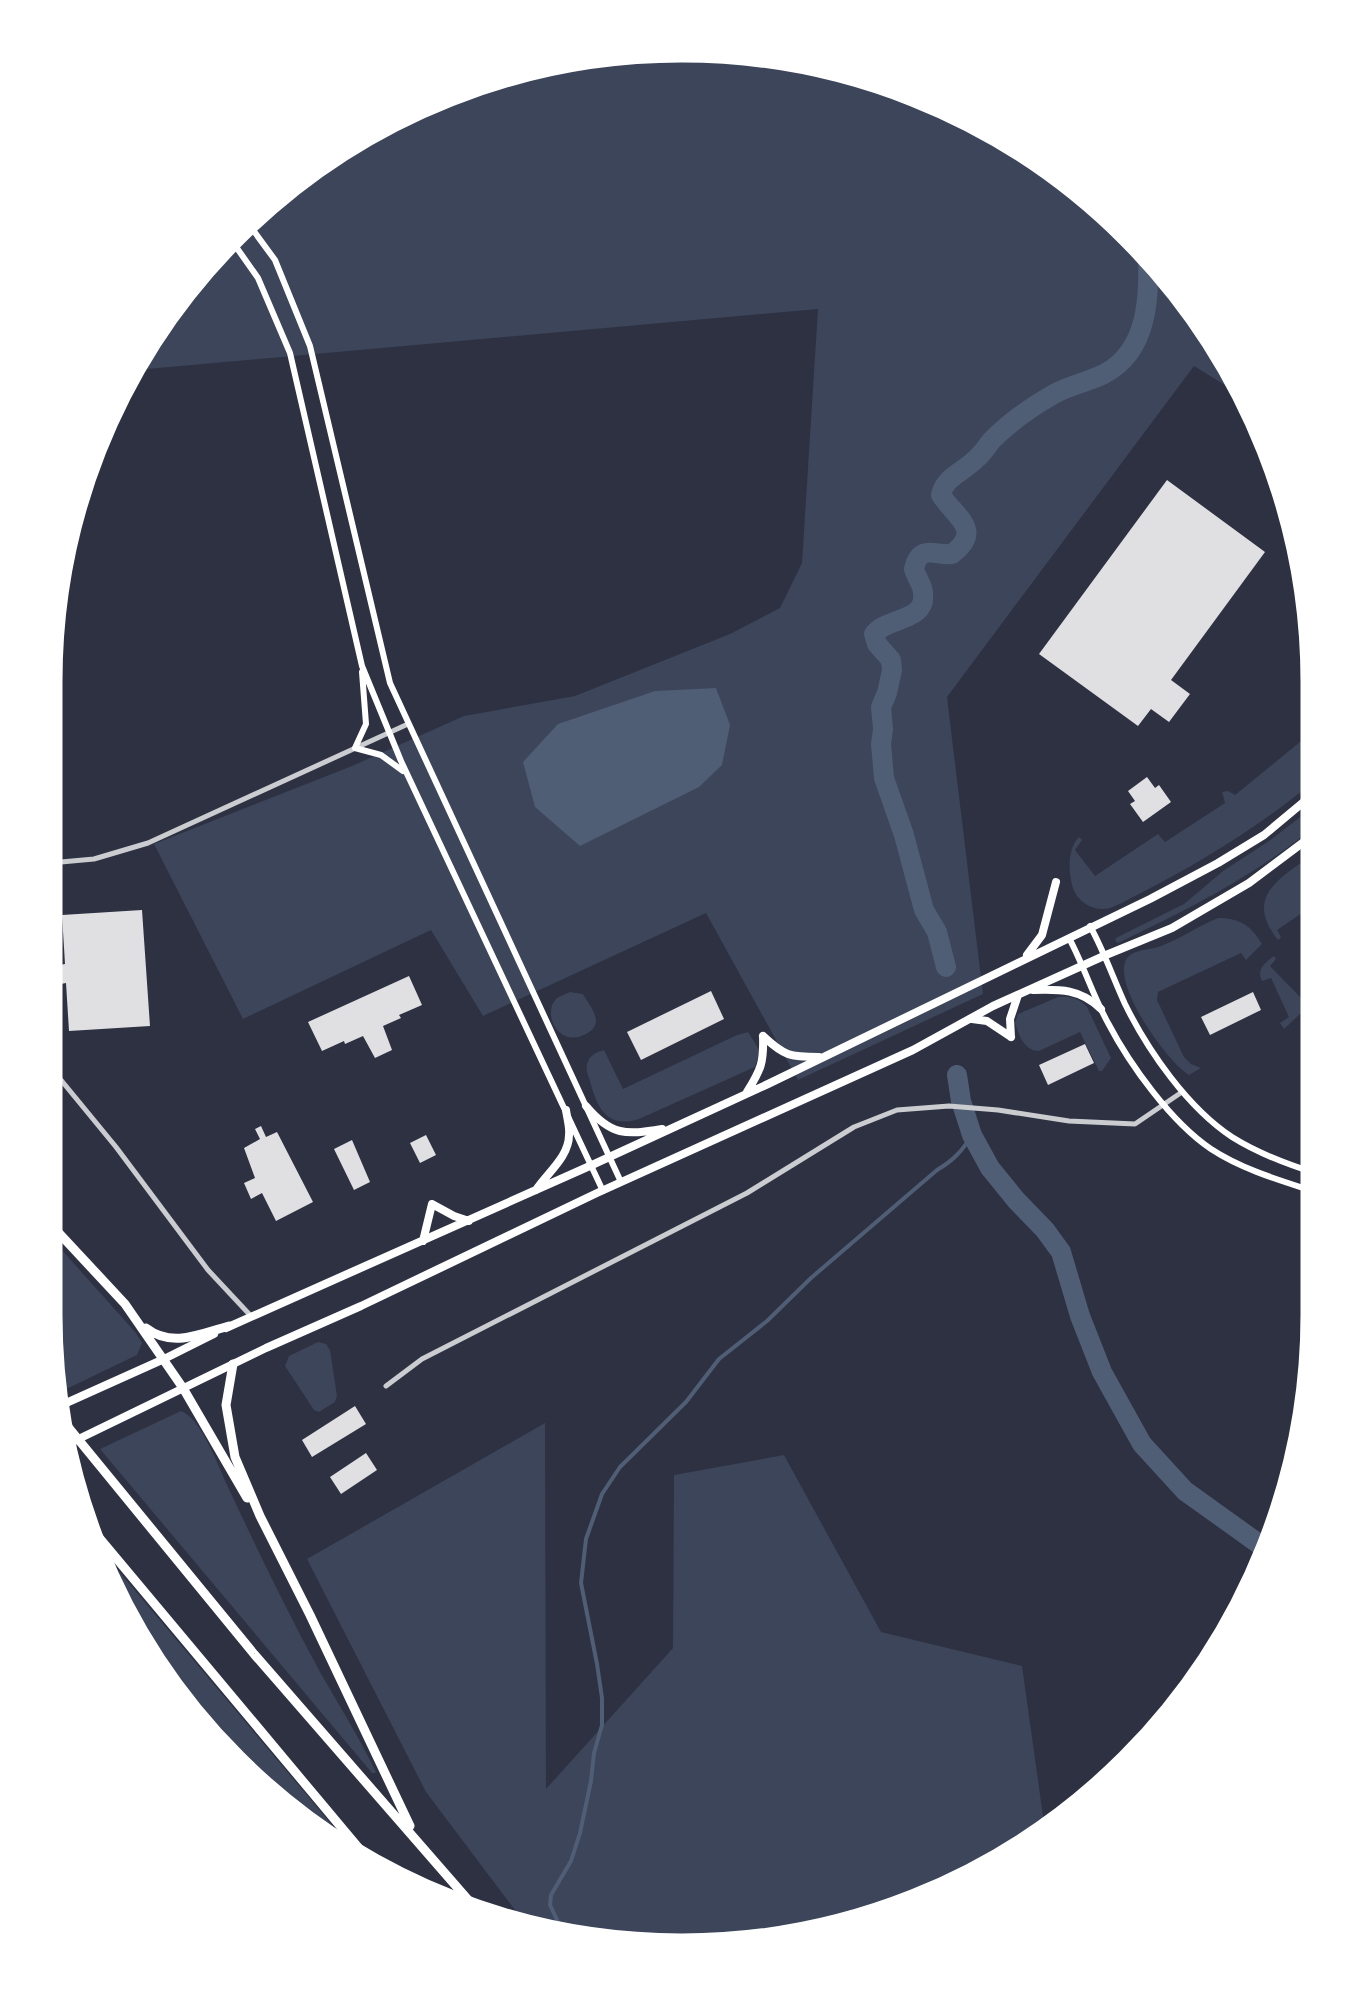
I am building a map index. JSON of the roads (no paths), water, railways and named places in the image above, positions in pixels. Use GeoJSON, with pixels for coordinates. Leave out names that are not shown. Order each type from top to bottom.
{"type":"FeatureCollection","features":[{"type":"Feature","properties":{"kind":"highway"},"geometry":{"type":"LineString","coordinates":[[66,1404],[250,1315],[592,1166],[1150,899],[1264,835],[1303,802]]}},
{"type":"Feature","properties":{"kind":"highway"},"geometry":{"type":"LineString","coordinates":[[73,1442],[621,1182],[859,1076],[1028,990],[1172,928],[1249,884],[1303,844]]}},
{"type":"Feature","properties":{"kind":"highway"},"geometry":{"type":"LineString","coordinates":[[1023,960],[1042,936],[1056,882]]}},
{"type":"Feature","properties":{"kind":"highway"},"geometry":{"type":"LineString","coordinates":[[1028,990],[1064,989],[1092,1000],[1101,1008]]}},
{"type":"Feature","properties":{"kind":"highway"},"geometry":{"type":"LineString","coordinates":[[972,1019],[987,1021],[1011,1036],[1009,1024],[1018,995]]}},
{"type":"Feature","properties":{"kind":"highway"},"geometry":{"type":"LineString","coordinates":[[745,1094],[762,1067],[763,1036],[780,1052],[824,1057]]}},
{"type":"Feature","properties":{"kind":"highway"},"geometry":{"type":"LineString","coordinates":[[586,1106],[600,1122],[616,1131],[632,1134],[676,1126]]}},
{"type":"Feature","properties":{"kind":"highway"},"geometry":{"type":"LineString","coordinates":[[536,1192],[562,1158],[570,1138],[566,1110]]}},
{"type":"Feature","properties":{"kind":"highway"},"geometry":{"type":"LineString","coordinates":[[422,1241],[432,1204],[469,1221]]}},
{"type":"Feature","properties":{"kind":"highway"},"geometry":{"type":"LineString","coordinates":[[60,1231],[125,1304],[164,1359],[260,1516]]}},
{"type":"Feature","properties":{"kind":"highway"},"geometry":{"type":"LineString","coordinates":[[136,1320],[154,1334],[176,1340],[228,1326]]}},
{"type":"Feature","properties":{"kind":"highway"},"geometry":{"type":"LineString","coordinates":[[233,1364],[226,1405],[235,1457],[416,1838]]}},
{"type":"Feature","properties":{"kind":"highway"},"geometry":{"type":"LineString","coordinates":[[71,1429],[254,1654],[466,1897]]}},
{"type":"Feature","properties":{"kind":"highway"},"geometry":{"type":"LineString","coordinates":[[104,1543],[354,1842]]}},
{"type":"Feature","properties":{"kind":"main road"},"geometry":{"type":"LineString","coordinates":[[254,230],[276,260],[310,346],[390,683],[621,1182]]}},
{"type":"Feature","properties":{"kind":"main road"},"geometry":{"type":"LineString","coordinates":[[237,248],[258,278],[290,353],[362,666],[366,724],[355,748],[382,755],[407,774]]}},
{"type":"Feature","properties":{"kind":"main road"},"geometry":{"type":"LineString","coordinates":[[362,666],[407,774],[603,1191]]}},
{"type":"Feature","properties":{"kind":"main road"},"geometry":{"type":"LineString","coordinates":[[1090,926],[1146,1043],[1184,1092],[1233,1138],[1303,1169]]}},
{"type":"Feature","properties":{"kind":"main road"},"geometry":{"type":"LineString","coordinates":[[1069,937],[1125,1056],[1186,1129],[1212,1150],[1262,1175],[1303,1188]]}},
{"type":"Feature","properties":{"kind":"street"},"geometry":{"type":"LineString","coordinates":[[60,862],[94,859],[148,844],[409,724]]}},
{"type":"Feature","properties":{"kind":"street"},"geometry":{"type":"LineString","coordinates":[[60,1080],[208,1270],[250,1315]]}},
{"type":"Feature","properties":{"kind":"street"},"geometry":{"type":"LineString","coordinates":[[386,1386],[422,1359],[746,1193],[854,1127],[897,1110],[949,1106],[1069,1121],[1135,1124],[1184,1092]]}},
{"type":"Feature","properties":{"kind":"waterway"},"geometry":{"type":"LineString","coordinates":[[946,967],[937,932],[924,910],[884,778],[881,707],[892,670],[891,660],[874,634],[919,609],[923,590],[914,569],[920,556],[929,552],[952,554],[966,538],[964,524],[941,495],[946,483],[1021,415],[1060,391],[1104,374],[1130,351],[1144,320],[1148,271]]}},
{"type":"Feature","properties":{"kind":"waterway"},"geometry":{"type":"LineString","coordinates":[[957,1075],[972,1135],[990,1168],[1061,1252],[1102,1372],[1142,1444],[1185,1491],[1259,1544]]}},
{"type":"Feature","properties":{"kind":"waterway"},"geometry":{"type":"LineString","coordinates":[[559,1924],[550,1905],[551,1895],[571,1861],[580,1833],[602,1725],[597,1664],[581,1583],[586,1539],[602,1494],[620,1467],[686,1402],[719,1359],[953,1159],[972,1135]]}}]}
